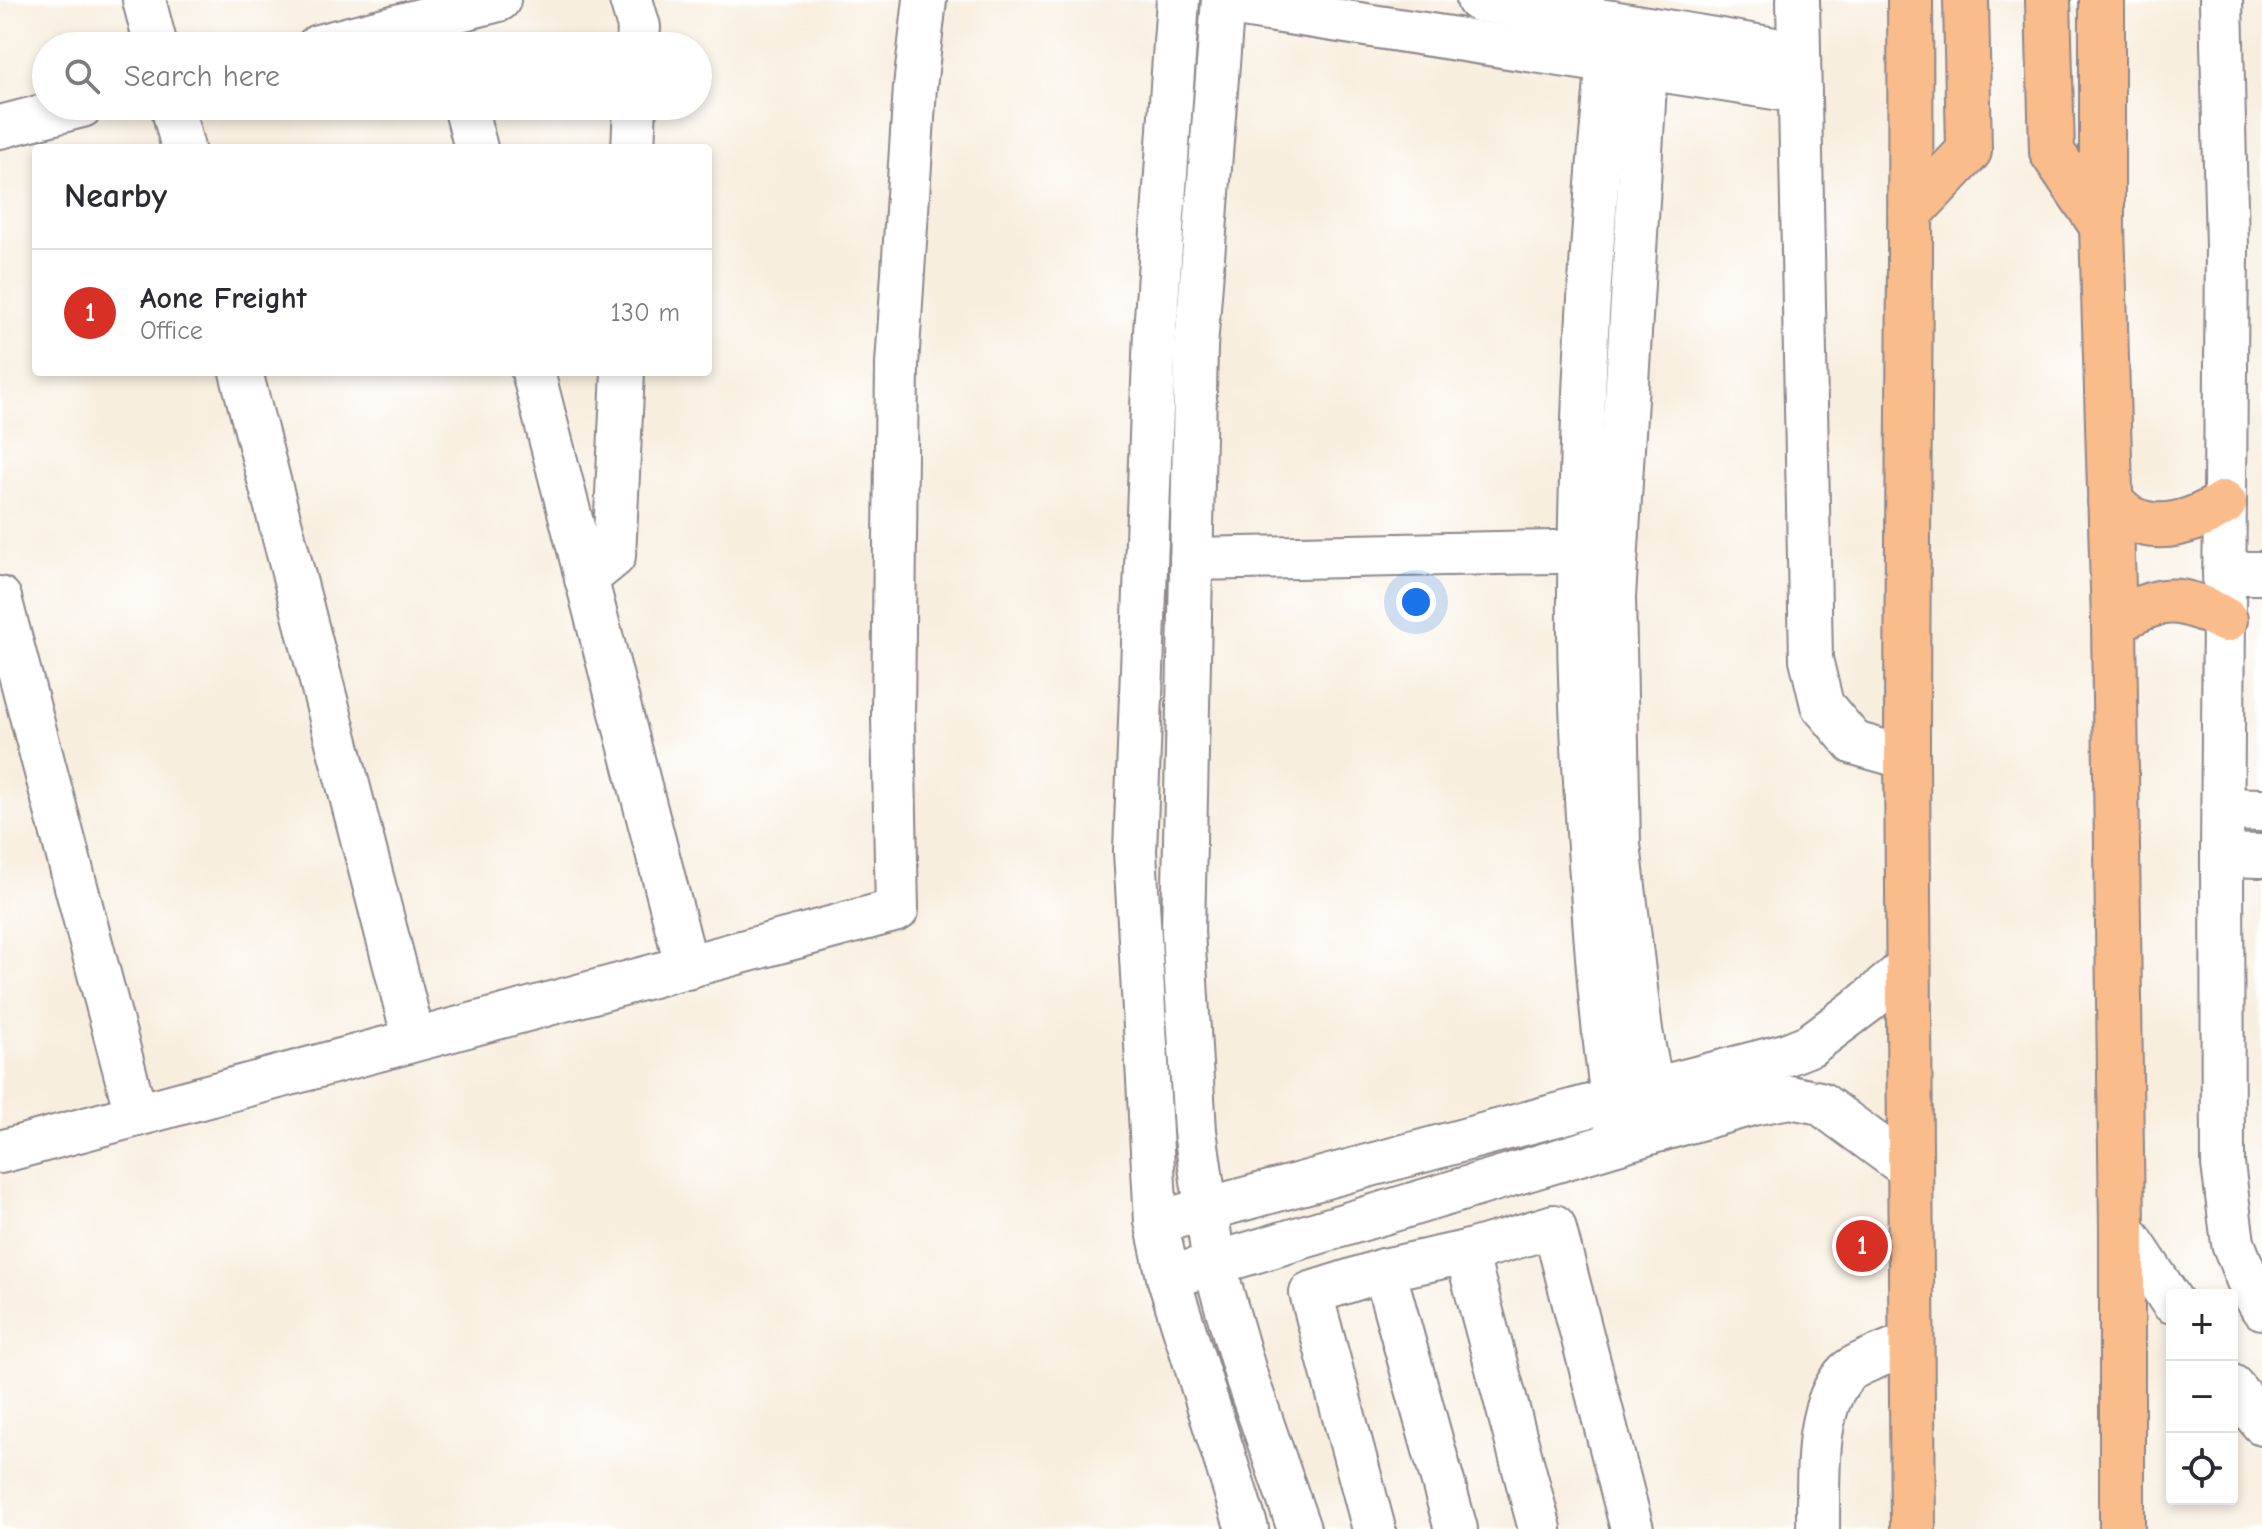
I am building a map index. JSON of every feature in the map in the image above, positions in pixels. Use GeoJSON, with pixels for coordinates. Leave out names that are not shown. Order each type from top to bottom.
{"type":"FeatureCollection","features":[{"type":"Feature","properties":{"kind":"main road"},"geometry":{"type":"LineString","coordinates":[[1910,0],[1912,211],[1907,1167],[1913,1529]]}},
{"type":"Feature","properties":{"kind":"main road"},"geometry":{"type":"LineString","coordinates":[[1912,211],[1969,151],[1966,0]]}},
{"type":"Feature","properties":{"kind":"main road"},"geometry":{"type":"LineString","coordinates":[[2048,0],[2052,152],[2102,226]]}},
{"type":"Feature","properties":{"kind":"main road"},"geometry":{"type":"LineString","coordinates":[[2102,0],[2102,226],[2114,622],[2122,1227],[2122,1529]]}},
{"type":"Feature","properties":{"kind":"main road"},"geometry":{"type":"LineString","coordinates":[[2110,501],[2128,517],[2153,525],[2181,523],[2201,517],[2237,493]]}},
{"type":"Feature","properties":{"kind":"main road"},"geometry":{"type":"LineString","coordinates":[[2114,622],[2152,604],[2176,600],[2204,608],[2225,620]]}},
{"type":"Feature","properties":{"kind":"street"},"geometry":{"type":"LineString","coordinates":[[144,0],[152,32]]}},
{"type":"Feature","properties":{"kind":"street"},"geometry":{"type":"LineString","coordinates":[[385,32],[443,20],[499,0]]}},
{"type":"Feature","properties":{"kind":"street"},"geometry":{"type":"LineString","coordinates":[[631,0],[639,32]]}},
{"type":"Feature","properties":{"kind":"street"},"geometry":{"type":"LineString","coordinates":[[0,1152],[897,910],[893,717],[897,365],[915,87],[925,0]]}},
{"type":"Feature","properties":{"kind":"street"},"geometry":{"type":"LineString","coordinates":[[1178,0],[1155,332],[1135,851],[1156,1221],[1168,1277],[1247,1529]]}},
{"type":"Feature","properties":{"kind":"street"},"geometry":{"type":"LineString","coordinates":[[1478,0],[1632,25],[1800,72]]}},
{"type":"Feature","properties":{"kind":"street"},"geometry":{"type":"LineString","coordinates":[[1798,0],[1811,659],[1822,705],[1854,743],[1907,758]]}},
{"type":"Feature","properties":{"kind":"street"},"geometry":{"type":"LineString","coordinates":[[2221,0],[2244,194],[2237,493],[2243,573],[2225,620],[2242,810],[2242,855],[2223,1164],[2233,1243],[2262,1308]]}},
{"type":"Feature","properties":{"kind":"street"},"geometry":{"type":"LineString","coordinates":[[1299,1529],[1247,1379],[1214,1264],[1195,1131],[1183,931],[1196,347],[1223,2],[1627,66],[1800,72]]}},
{"type":"Feature","properties":{"kind":"street"},"geometry":{"type":"LineString","coordinates":[[1619,1142],[1597,959],[1582,730],[1598,551],[1632,25]]}},
{"type":"Feature","properties":{"kind":"street"},"geometry":{"type":"LineString","coordinates":[[0,127],[32,119]]}},
{"type":"Feature","properties":{"kind":"street"},"geometry":{"type":"LineString","coordinates":[[176,120],[182,144]]}},
{"type":"Feature","properties":{"kind":"street"},"geometry":{"type":"LineString","coordinates":[[469,120],[475,144]]}},
{"type":"Feature","properties":{"kind":"street"},"geometry":{"type":"LineString","coordinates":[[633,144],[634,120]]}},
{"type":"Feature","properties":{"kind":"street"},"geometry":{"type":"LineString","coordinates":[[242,376],[414,1039]]}},
{"type":"Feature","properties":{"kind":"street"},"geometry":{"type":"LineString","coordinates":[[534,376],[687,968]]}},
{"type":"Feature","properties":{"kind":"street"},"geometry":{"type":"LineString","coordinates":[[586,579],[614,556],[623,376]]}},
{"type":"Feature","properties":{"kind":"street"},"geometry":{"type":"LineString","coordinates":[[1191,559],[1598,551]]}},
{"type":"Feature","properties":{"kind":"street"},"geometry":{"type":"LineString","coordinates":[[1598,551],[1614,597],[1619,845],[1641,1031],[1660,1130]]}},
{"type":"Feature","properties":{"kind":"street"},"geometry":{"type":"LineString","coordinates":[[0,598],[136,1114]]}},
{"type":"Feature","properties":{"kind":"street"},"geometry":{"type":"LineString","coordinates":[[1156,1221],[1206,1211],[1785,1055],[1810,1045],[1907,968]]}},
{"type":"Feature","properties":{"kind":"street"},"geometry":{"type":"LineString","coordinates":[[1168,1277],[1660,1130],[1752,1104],[1790,1097],[1820,1103],[1907,1167]]}},
{"type":"Feature","properties":{"kind":"street"},"geometry":{"type":"LineString","coordinates":[[1374,1529],[1311,1293],[1384,1270],[1466,1252],[1554,1226],[1632,1529]]}},
{"type":"Feature","properties":{"kind":"street"},"geometry":{"type":"LineString","coordinates":[[2122,1227],[2166,1293]]}},
{"type":"Feature","properties":{"kind":"street"},"geometry":{"type":"LineString","coordinates":[[1466,1252],[1540,1529]]}},
{"type":"Feature","properties":{"kind":"street"},"geometry":{"type":"LineString","coordinates":[[1384,1270],[1456,1529]]}},
{"type":"Feature","properties":{"kind":"street"},"geometry":{"type":"LineString","coordinates":[[1818,1529],[1819,1438],[1833,1393],[1849,1370],[1910,1343]]}},
{"type":"Feature","properties":{"kind":"street"},"geometry":{"type":"LineString","coordinates":[[2238,1393],[2262,1423]]}},
{"type":"Feature","properties":{"kind":"place","name":"Aone Freight"},"geometry":{"type":"Point","coordinates":[1862,1246]}}]}
